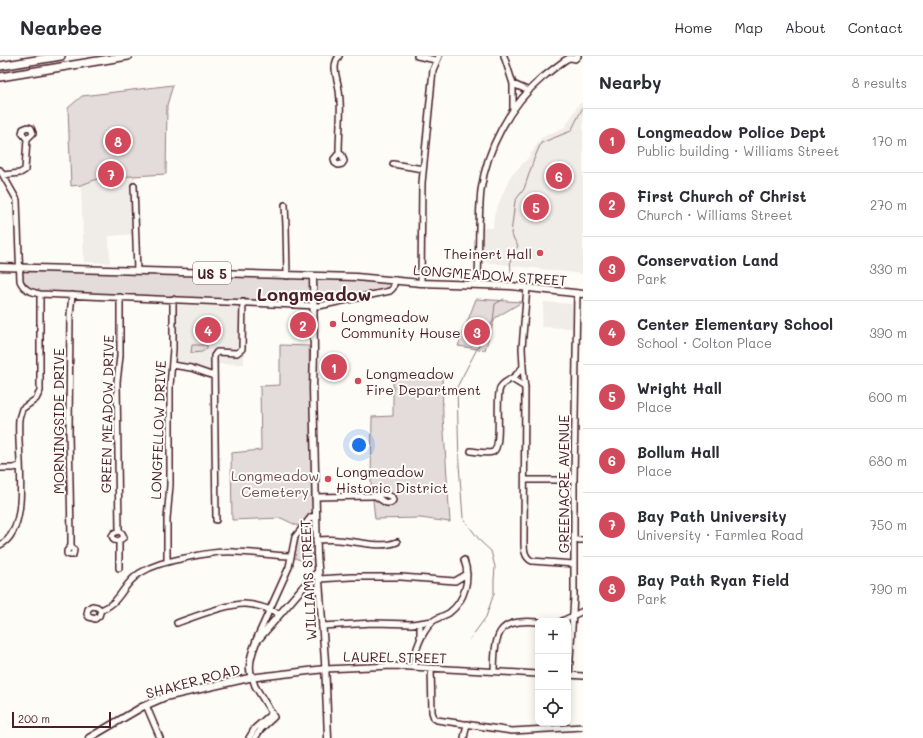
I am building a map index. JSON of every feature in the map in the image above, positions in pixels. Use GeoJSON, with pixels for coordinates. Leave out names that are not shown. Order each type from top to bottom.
{"type":"FeatureCollection","features":[{"type":"Feature","properties":{"kind":"highway"},"geometry":{"type":"LineString","coordinates":[[0,66],[61,56]]}},
{"type":"Feature","properties":{"kind":"highway"},"geometry":{"type":"LineString","coordinates":[[0,77],[128,56]]}},
{"type":"Feature","properties":{"kind":"main road","name":"LONGMEADOW STREET"},"geometry":{"type":"LineString","coordinates":[[0,267],[356,277],[421,283],[478,284],[580,293]]}},
{"type":"Feature","properties":{"kind":"main road","name":"WILLIAMS STREET"},"geometry":{"type":"LineString","coordinates":[[313,276],[313,388],[316,540],[328,738]]}},
{"type":"Feature","properties":{"kind":"main road","name":"SHAKER ROAD"},"geometry":{"type":"LineString","coordinates":[[89,738],[146,705],[165,697],[228,682],[252,678],[250,670],[256,642],[310,579],[318,572]]}},
{"type":"Feature","properties":{"kind":"main road","name":"LAUREL STREET"},"geometry":{"type":"LineString","coordinates":[[252,678],[325,669]]}},
{"type":"Feature","properties":{"kind":"street"},"geometry":{"type":"LineString","coordinates":[[339,56],[336,60],[335,67],[341,102],[339,153]]}},
{"type":"Feature","properties":{"kind":"street"},"geometry":{"type":"LineString","coordinates":[[417,56],[437,58],[433,70],[423,169],[421,202],[421,283]]}},
{"type":"Feature","properties":{"kind":"street"},"geometry":{"type":"LineString","coordinates":[[504,56],[513,84],[513,109]]}},
{"type":"Feature","properties":{"kind":"street"},"geometry":{"type":"LineString","coordinates":[[478,284],[480,209],[483,180],[493,147],[513,109],[529,91],[544,76],[569,57],[576,58],[578,56]]}},
{"type":"Feature","properties":{"kind":"street"},"geometry":{"type":"LineString","coordinates":[[513,84],[529,91]]}},
{"type":"Feature","properties":{"kind":"street"},"geometry":{"type":"LineString","coordinates":[[1,172],[20,173],[26,169],[27,139]]}},
{"type":"Feature","properties":{"kind":"street"},"geometry":{"type":"LineString","coordinates":[[393,164],[423,169]]}},
{"type":"Feature","properties":{"kind":"street"},"geometry":{"type":"LineString","coordinates":[[1,172],[17,200],[20,268]]}},
{"type":"Feature","properties":{"kind":"street"},"geometry":{"type":"LineString","coordinates":[[134,186],[137,271]]}},
{"type":"Feature","properties":{"kind":"street"},"geometry":{"type":"LineString","coordinates":[[285,205],[287,276]]}},
{"type":"Feature","properties":{"kind":"street","name":"LONGMEADOW STREET"},"geometry":{"type":"LineString","coordinates":[[20,268],[20,281],[24,288],[40,294],[313,305],[326,304],[390,291],[393,288],[395,280]]}},
{"type":"Feature","properties":{"kind":"street"},"geometry":{"type":"LineString","coordinates":[[527,288],[522,348],[525,387],[524,544],[526,557],[534,561],[574,564]]}},
{"type":"Feature","properties":{"kind":"street","name":"GREENACRE AVENUE"},"geometry":{"type":"LineString","coordinates":[[570,654],[574,615],[574,480],[580,293]]}},
{"type":"Feature","properties":{"kind":"street"},"geometry":{"type":"LineString","coordinates":[[0,545],[11,535],[21,500],[19,419],[22,409],[36,399],[40,391],[40,294]]}},
{"type":"Feature","properties":{"kind":"street","name":"MORNINGSIDE DRIVE"},"geometry":{"type":"LineString","coordinates":[[71,546],[69,422],[72,295]]}},
{"type":"Feature","properties":{"kind":"street","name":"GREEN MEADOW DRIVE"},"geometry":{"type":"LineString","coordinates":[[119,541],[124,537],[119,531],[117,382],[120,356],[120,297]]}},
{"type":"Feature","properties":{"kind":"street","name":"LONGFELLOW DRIVE"},"geometry":{"type":"LineString","coordinates":[[167,561],[167,519],[170,486],[170,386],[172,365],[173,299]]}},
{"type":"Feature","properties":{"kind":"street"},"geometry":{"type":"LineString","coordinates":[[216,520],[214,358],[216,353],[237,353],[241,351],[243,302]]}},
{"type":"Feature","properties":{"kind":"street"},"geometry":{"type":"LineString","coordinates":[[172,365],[191,368],[214,376]]}},
{"type":"Feature","properties":{"kind":"street"},"geometry":{"type":"LineString","coordinates":[[471,452],[487,453],[496,450],[498,435],[499,391],[504,383],[512,378],[523,367]]}},
{"type":"Feature","properties":{"kind":"street"},"geometry":{"type":"LineString","coordinates":[[512,378],[525,387]]}},
{"type":"Feature","properties":{"kind":"street"},"geometry":{"type":"LineString","coordinates":[[0,468],[14,468],[20,466]]}},
{"type":"Feature","properties":{"kind":"street"},"geometry":{"type":"LineString","coordinates":[[525,480],[574,480]]}},
{"type":"Feature","properties":{"kind":"street"},"geometry":{"type":"LineString","coordinates":[[315,497],[376,496]]}},
{"type":"Feature","properties":{"kind":"street"},"geometry":{"type":"LineString","coordinates":[[256,642],[288,569],[293,541],[297,533],[311,518],[316,516]]}},
{"type":"Feature","properties":{"kind":"street","name":"GREEN MEADOW DRIVE"},"geometry":{"type":"LineString","coordinates":[[119,531],[114,533],[112,536],[114,540],[119,541]]}},
{"type":"Feature","properties":{"kind":"street"},"geometry":{"type":"LineString","coordinates":[[316,540],[337,539],[354,543],[389,545],[397,542]]}},
{"type":"Feature","properties":{"kind":"street"},"geometry":{"type":"LineString","coordinates":[[574,540],[583,540]]}},
{"type":"Feature","properties":{"kind":"street","name":"GREEN MEADOW DRIVE"},"geometry":{"type":"LineString","coordinates":[[119,541],[119,568]]}},
{"type":"Feature","properties":{"kind":"street"},"geometry":{"type":"LineString","coordinates":[[101,610],[109,607],[115,602],[134,577],[153,566],[167,561],[202,554],[226,552],[290,556]]}},
{"type":"Feature","properties":{"kind":"street"},"geometry":{"type":"LineString","coordinates":[[322,626],[373,623],[420,624],[443,617],[453,610],[463,595],[467,574],[464,560]]}},
{"type":"Feature","properties":{"kind":"street"},"geometry":{"type":"LineString","coordinates":[[455,581],[467,574]]}},
{"type":"Feature","properties":{"kind":"street"},"geometry":{"type":"LineString","coordinates":[[319,579],[390,577],[455,581],[462,584],[463,595]]}},
{"type":"Feature","properties":{"kind":"street"},"geometry":{"type":"LineString","coordinates":[[177,623],[238,604],[270,609],[280,614]]}},
{"type":"Feature","properties":{"kind":"street"},"geometry":{"type":"LineString","coordinates":[[574,607],[583,610]]}},
{"type":"Feature","properties":{"kind":"street"},"geometry":{"type":"LineString","coordinates":[[568,618],[583,610]]}},
{"type":"Feature","properties":{"kind":"street"},"geometry":{"type":"LineString","coordinates":[[413,667],[416,647],[420,637],[433,621]]}},
{"type":"Feature","properties":{"kind":"street"},"geometry":{"type":"LineString","coordinates":[[494,671],[496,642],[504,627],[514,622],[535,622]]}},
{"type":"Feature","properties":{"kind":"street"},"geometry":{"type":"LineString","coordinates":[[420,624],[420,637]]}},
{"type":"Feature","properties":{"kind":"street","name":"LAUREL STREET"},"geometry":{"type":"LineString","coordinates":[[325,669],[368,666],[413,667],[535,674]]}},
{"type":"Feature","properties":{"kind":"street"},"geometry":{"type":"LineString","coordinates":[[431,668],[432,712],[435,719],[445,722],[512,731],[583,727]]}},
{"type":"Feature","properties":{"kind":"street"},"geometry":{"type":"LineString","coordinates":[[571,675],[583,676]]}},
{"type":"Feature","properties":{"kind":"street"},"geometry":{"type":"LineString","coordinates":[[252,678],[274,717],[261,729],[255,738]]}},
{"type":"Feature","properties":{"kind":"street"},"geometry":{"type":"LineString","coordinates":[[146,705],[160,738]]}},
{"type":"Feature","properties":{"kind":"street"},"geometry":{"type":"LineString","coordinates":[[249,738],[255,728],[272,713]]}},
{"type":"Feature","properties":{"kind":"street"},"geometry":{"type":"LineString","coordinates":[[464,738],[467,724]]}},
{"type":"Feature","properties":{"kind":"shaded area"},"geometry":{"type":"Polygon","coordinates":[[[173,85],[167,105],[166,174],[135,176],[137,208],[134,234],[109,236],[110,263],[84,262],[81,186],[71,186],[68,108],[82,96],[173,85]]]}},
{"type":"Feature","properties":{"kind":"shaded area"},"geometry":{"type":"Polygon","coordinates":[[[583,102],[583,274],[483,262],[483,228],[493,228],[494,215],[510,177],[529,157],[541,138],[565,127],[579,104],[583,102]]]}},
{"type":"Feature","properties":{"kind":"shaded area"},"geometry":{"type":"Polygon","coordinates":[[[173,299],[243,302],[244,364],[212,364],[211,370],[207,371],[175,362],[173,299]]]}},
{"type":"Feature","properties":{"kind":"shaded area"},"geometry":{"type":"Polygon","coordinates":[[[544,302],[572,304],[572,328],[541,327],[544,302]]]}},
{"type":"Feature","properties":{"kind":"green space"},"geometry":{"type":"Polygon","coordinates":[[[173,85],[167,105],[166,174],[100,178],[81,185],[71,186],[68,108],[82,96],[173,85]]]}},
{"type":"Feature","properties":{"kind":"green space"},"geometry":{"type":"Polygon","coordinates":[[[20,267],[395,280],[393,288],[325,305],[40,294],[24,288],[20,267]]]}},
{"type":"Feature","properties":{"kind":"green space"},"geometry":{"type":"Polygon","coordinates":[[[476,299],[522,302],[495,318],[485,350],[458,346],[476,299]]]}},
{"type":"Feature","properties":{"kind":"green space"},"geometry":{"type":"Polygon","coordinates":[[[192,345],[207,345],[207,348],[202,352],[191,353],[192,345]]]}},
{"type":"Feature","properties":{"kind":"green space","name":"Longmeadow Cemetery"},"geometry":{"type":"Polygon","coordinates":[[[280,345],[309,346],[313,511],[298,526],[281,518],[232,520],[231,453],[261,450],[260,386],[280,385],[280,345]]]}},
{"type":"Feature","properties":{"kind":"green space"},"geometry":{"type":"Polygon","coordinates":[[[424,374],[442,376],[443,417],[450,522],[420,518],[375,519],[371,481],[372,417],[393,416],[393,375],[424,374]]]}},
{"type":"Feature","properties":{"kind":"green space"},"geometry":{"type":"Polygon","coordinates":[[[311,519],[313,519],[314,565],[292,557],[297,535],[311,519]]]}},
{"type":"Feature","properties":{"kind":"waterway"},"geometry":{"type":"LineString","coordinates":[[511,272],[510,258],[518,246],[511,234],[515,201],[524,189],[541,143],[571,131],[583,107]]}},
{"type":"Feature","properties":{"kind":"waterway"},"geometry":{"type":"LineString","coordinates":[[470,639],[486,617],[494,593],[495,567],[491,551],[481,542],[463,518],[459,464],[457,387],[493,321],[495,304],[504,299]]}},
{"type":"Feature","properties":{"kind":"place","name":"Bay Path Ryan Field"},"geometry":{"type":"Point","coordinates":[118,141]}},
{"type":"Feature","properties":{"kind":"place","name":"Bay Path University"},"geometry":{"type":"Point","coordinates":[111,174]}},
{"type":"Feature","properties":{"kind":"place","name":"Bollum Hall"},"geometry":{"type":"Point","coordinates":[559,176]}},
{"type":"Feature","properties":{"kind":"place","name":"Wright Hall"},"geometry":{"type":"Point","coordinates":[536,207]}},
{"type":"Feature","properties":{"kind":"place","name":"Theinert Hall"},"geometry":{"type":"Point","coordinates":[540,253]}},
{"type":"Feature","properties":{"kind":"place","name":"Longmeadow Community House"},"geometry":{"type":"Point","coordinates":[333,324]}},
{"type":"Feature","properties":{"kind":"place","name":"First Church of Christ"},"geometry":{"type":"Point","coordinates":[303,325]}},
{"type":"Feature","properties":{"kind":"place","name":"Center Elementary School"},"geometry":{"type":"Point","coordinates":[208,330]}},
{"type":"Feature","properties":{"kind":"place","name":"Conservation Land"},"geometry":{"type":"Point","coordinates":[477,332]}},
{"type":"Feature","properties":{"kind":"place","name":"Longmeadow Police Dept"},"geometry":{"type":"Point","coordinates":[334,367]}},
{"type":"Feature","properties":{"kind":"place","name":"Longmeadow Fire Department"},"geometry":{"type":"Point","coordinates":[358,381]}},
{"type":"Feature","properties":{"kind":"place","name":"Longmeadow Historic District"},"geometry":{"type":"Point","coordinates":[328,479]}},
{"type":"Feature","properties":{"kind":"district","name":"Longmeadow"},"geometry":{"type":"Point","coordinates":[314,294]}}]}
